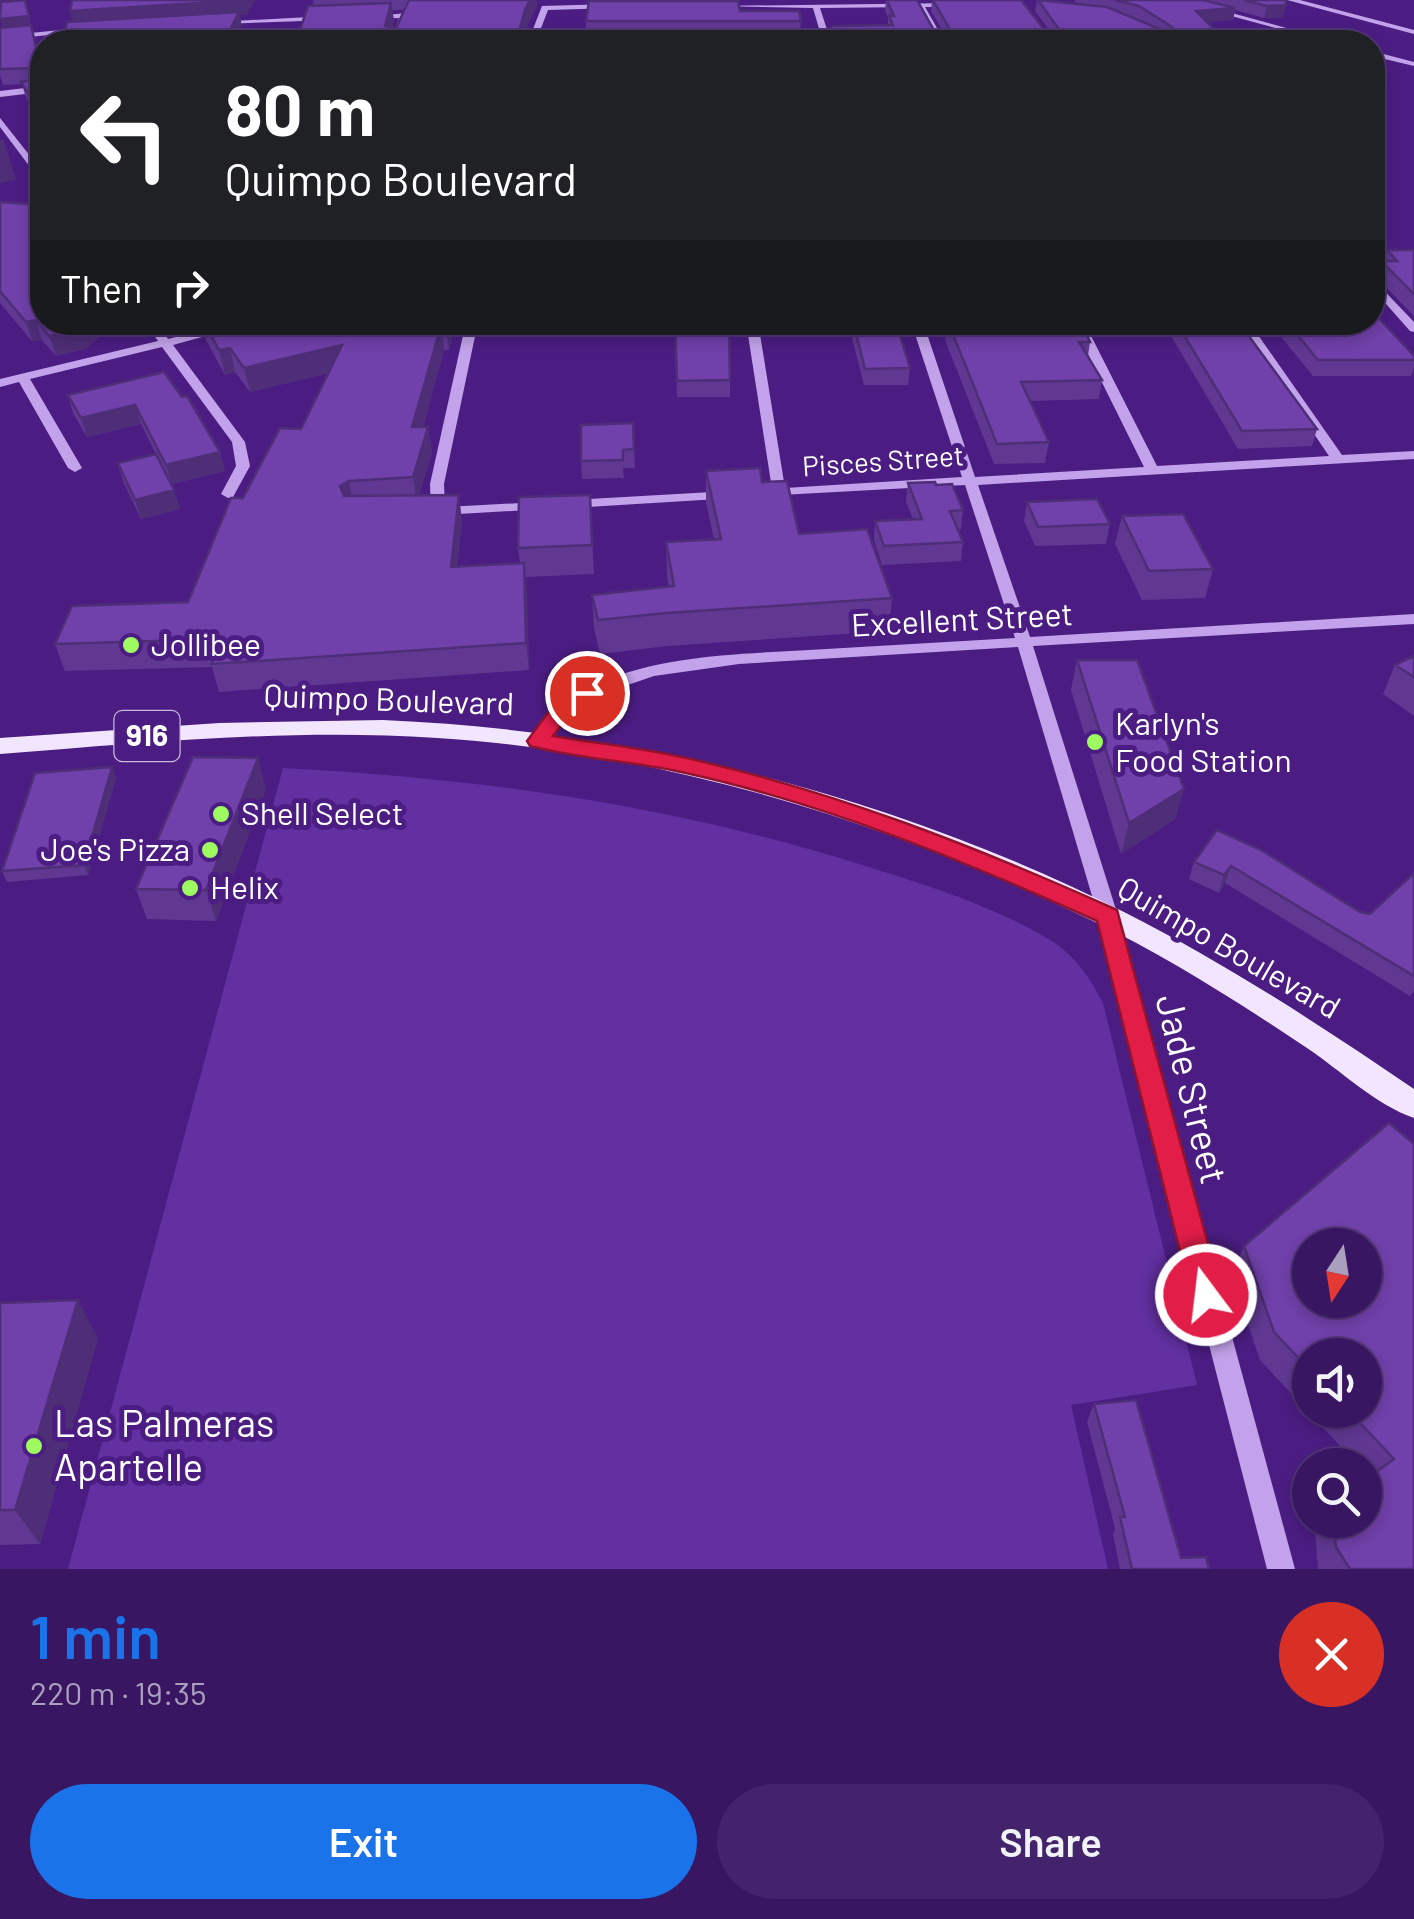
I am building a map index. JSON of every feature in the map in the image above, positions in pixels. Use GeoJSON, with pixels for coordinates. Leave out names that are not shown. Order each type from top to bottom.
{"type":"FeatureCollection","features":[{"type":"Feature","properties":{"kind":"main road","name":"Quimpo Boulevard"},"geometry":{"type":"LineString","coordinates":[[0,746],[294,726],[435,730],[538,741],[682,764],[829,805],[994,864],[1108,916],[1275,1011],[1414,1104]]}},
{"type":"Feature","properties":{"kind":"street"},"geometry":{"type":"LineString","coordinates":[[1176,0],[1289,30]]}},
{"type":"Feature","properties":{"kind":"street"},"geometry":{"type":"LineString","coordinates":[[1291,0],[1414,32]]}},
{"type":"Feature","properties":{"kind":"street"},"geometry":{"type":"LineString","coordinates":[[702,6],[972,5]]}},
{"type":"Feature","properties":{"kind":"street"},"geometry":{"type":"LineString","coordinates":[[535,30],[542,10],[550,6],[626,6]]}},
{"type":"Feature","properties":{"kind":"street"},"geometry":{"type":"LineString","coordinates":[[816,6],[823,30]]}},
{"type":"Feature","properties":{"kind":"street"},"geometry":{"type":"LineString","coordinates":[[921,6],[934,30]]}},
{"type":"Feature","properties":{"kind":"street"},"geometry":{"type":"LineString","coordinates":[[366,17],[404,15],[398,30]]}},
{"type":"Feature","properties":{"kind":"street"},"geometry":{"type":"LineString","coordinates":[[198,22],[348,17]]}},
{"type":"Feature","properties":{"kind":"street"},"geometry":{"type":"LineString","coordinates":[[82,30],[102,28]]}},
{"type":"Feature","properties":{"kind":"street"},"geometry":{"type":"LineString","coordinates":[[0,38],[30,35]]}},
{"type":"Feature","properties":{"kind":"street"},"geometry":{"type":"LineString","coordinates":[[1385,56],[1414,64]]}},
{"type":"Feature","properties":{"kind":"street"},"geometry":{"type":"LineString","coordinates":[[0,94],[30,90]]}},
{"type":"Feature","properties":{"kind":"street"},"geometry":{"type":"LineString","coordinates":[[0,120],[30,161]]}},
{"type":"Feature","properties":{"kind":"street"},"geometry":{"type":"LineString","coordinates":[[1385,296],[1414,329]]}},
{"type":"Feature","properties":{"kind":"street"},"geometry":{"type":"LineString","coordinates":[[159,335],[244,454],[243,466],[228,494]]}},
{"type":"Feature","properties":{"kind":"street"},"geometry":{"type":"LineString","coordinates":[[0,383],[201,335]]}},
{"type":"Feature","properties":{"kind":"street"},"geometry":{"type":"LineString","coordinates":[[438,511],[437,484],[469,335]]}},
{"type":"Feature","properties":{"kind":"street"},"geometry":{"type":"LineString","coordinates":[[754,335],[779,492]]}},
{"type":"Feature","properties":{"kind":"street","name":"Jade Street"},"geometry":{"type":"LineString","coordinates":[[920,335],[1026,645],[1108,916],[1281,1569]]}},
{"type":"Feature","properties":{"kind":"street"},"geometry":{"type":"LineString","coordinates":[[1084,335],[1152,470]]}},
{"type":"Feature","properties":{"kind":"street"},"geometry":{"type":"LineString","coordinates":[[1252,335],[1337,458]]}},
{"type":"Feature","properties":{"kind":"street"},"geometry":{"type":"LineString","coordinates":[[23,378],[75,468]]}},
{"type":"Feature","properties":{"kind":"street","name":"Pisces Street"},"geometry":{"type":"LineString","coordinates":[[421,512],[1414,454]]}},
{"type":"Feature","properties":{"kind":"street","name":"Excellent Street"},"geometry":{"type":"LineString","coordinates":[[538,741],[558,714],[587,693],[639,673],[740,660],[1414,619]]}},
{"type":"Feature","properties":{"kind":"shaded area"},"geometry":{"type":"Polygon","coordinates":[[[283,768],[503,787],[716,825],[859,864],[957,896],[1005,916],[1067,953],[1103,1003],[1197,1385],[1071,1405],[1108,1569],[68,1569],[283,768]]]}},
{"type":"Feature","properties":{"kind":"building"},"geometry":{"type":"Polygon","coordinates":[[[25,0],[29,16],[0,19],[1,2],[25,0]]]}},
{"type":"Feature","properties":{"kind":"building"},"geometry":{"type":"Polygon","coordinates":[[[72,0],[245,0],[70,11],[72,0]]]}},
{"type":"Feature","properties":{"kind":"building"},"geometry":{"type":"Polygon","coordinates":[[[409,0],[530,0],[519,30],[300,30],[308,6],[391,3],[385,26],[396,28],[409,0]]]}},
{"type":"Feature","properties":{"kind":"building"},"geometry":{"type":"Polygon","coordinates":[[[887,0],[917,0],[934,30],[826,30],[833,26],[893,25],[889,16],[894,16],[887,0]]]}},
{"type":"Feature","properties":{"kind":"building"},"geometry":{"type":"Polygon","coordinates":[[[933,0],[1021,0],[1045,30],[948,30],[933,0]]]}},
{"type":"Feature","properties":{"kind":"building"},"geometry":{"type":"Polygon","coordinates":[[[1038,0],[1107,7],[1162,30],[1058,30],[1038,0]]]}},
{"type":"Feature","properties":{"kind":"building"},"geometry":{"type":"Polygon","coordinates":[[[1115,0],[1203,0],[1235,8],[1196,11],[1215,30],[1170,30],[1172,27],[1139,6],[1115,0]]]}},
{"type":"Feature","properties":{"kind":"building"},"geometry":{"type":"Polygon","coordinates":[[[1244,0],[1286,0],[1286,5],[1267,6],[1244,0]]]}},
{"type":"Feature","properties":{"kind":"building"},"geometry":{"type":"Polygon","coordinates":[[[589,1],[738,1],[740,11],[799,11],[801,21],[586,21],[589,1]]]}},
{"type":"Feature","properties":{"kind":"building"},"geometry":{"type":"Polygon","coordinates":[[[239,12],[230,30],[65,30],[67,22],[239,12]]]}},
{"type":"Feature","properties":{"kind":"building"},"geometry":{"type":"Polygon","coordinates":[[[31,25],[30,68],[0,69],[0,28],[31,25]]]}},
{"type":"Feature","properties":{"kind":"building"},"geometry":{"type":"Polygon","coordinates":[[[30,81],[30,97],[21,82],[30,81]]]}},
{"type":"Feature","properties":{"kind":"building"},"geometry":{"type":"Polygon","coordinates":[[[0,202],[30,204],[30,321],[26,322],[0,291],[0,202]]]}},
{"type":"Feature","properties":{"kind":"building"},"geometry":{"type":"Polygon","coordinates":[[[1387,250],[1414,250],[1414,294],[1385,265],[1385,261],[1397,261],[1387,250]]]}},
{"type":"Feature","properties":{"kind":"building"},"geometry":{"type":"Polygon","coordinates":[[[1385,325],[1414,356],[1414,360],[1318,360],[1298,335],[1385,335],[1385,325]]]}},
{"type":"Feature","properties":{"kind":"building"},"geometry":{"type":"Polygon","coordinates":[[[211,335],[438,335],[412,427],[428,427],[413,477],[349,481],[340,486],[344,496],[459,495],[451,567],[524,563],[526,643],[212,664],[219,639],[55,644],[72,606],[188,602],[231,498],[243,498],[280,428],[301,429],[342,345],[244,368],[230,348],[219,350],[211,335]]]}},
{"type":"Feature","properties":{"kind":"building"},"geometry":{"type":"Polygon","coordinates":[[[675,335],[729,335],[730,380],[677,381],[675,335]]]}},
{"type":"Feature","properties":{"kind":"building"},"geometry":{"type":"Polygon","coordinates":[[[856,335],[900,335],[910,368],[865,369],[856,335]]]}},
{"type":"Feature","properties":{"kind":"building"},"geometry":{"type":"Polygon","coordinates":[[[953,335],[1087,335],[1090,342],[1079,342],[1102,380],[1021,382],[1049,442],[997,444],[953,335]]]}},
{"type":"Feature","properties":{"kind":"building"},"geometry":{"type":"Polygon","coordinates":[[[1184,335],[1248,335],[1317,429],[1242,431],[1184,335]]]}},
{"type":"Feature","properties":{"kind":"building"},"geometry":{"type":"Polygon","coordinates":[[[164,372],[182,397],[187,396],[220,452],[166,465],[135,405],[81,418],[68,395],[164,372]]]}},
{"type":"Feature","properties":{"kind":"building"},"geometry":{"type":"Polygon","coordinates":[[[633,423],[634,449],[623,450],[623,460],[581,461],[581,425],[633,423]]]}},
{"type":"Feature","properties":{"kind":"building"},"geometry":{"type":"Polygon","coordinates":[[[156,454],[174,490],[135,500],[118,463],[156,454]]]}},
{"type":"Feature","properties":{"kind":"building"},"geometry":{"type":"Polygon","coordinates":[[[760,468],[762,482],[787,481],[799,534],[867,529],[892,598],[598,620],[592,595],[674,586],[666,542],[721,539],[706,471],[760,468]]]}},
{"type":"Feature","properties":{"kind":"building"},"geometry":{"type":"Polygon","coordinates":[[[908,483],[952,484],[963,510],[950,511],[963,542],[884,546],[875,521],[922,519],[908,483]]]}},
{"type":"Feature","properties":{"kind":"building"},"geometry":{"type":"Polygon","coordinates":[[[590,495],[592,545],[518,548],[519,497],[590,495]]]}},
{"type":"Feature","properties":{"kind":"building"},"geometry":{"type":"Polygon","coordinates":[[[1097,499],[1110,524],[1038,527],[1027,502],[1097,499]]]}},
{"type":"Feature","properties":{"kind":"building"},"geometry":{"type":"Polygon","coordinates":[[[1183,514],[1213,569],[1149,571],[1122,516],[1183,514]]]}},
{"type":"Feature","properties":{"kind":"building"},"geometry":{"type":"Polygon","coordinates":[[[1414,656],[1414,677],[1395,665],[1414,656]]]}},
{"type":"Feature","properties":{"kind":"building"},"geometry":{"type":"Polygon","coordinates":[[[1077,660],[1137,660],[1184,789],[1129,823],[1077,660]]]}},
{"type":"Feature","properties":{"kind":"building"},"geometry":{"type":"Polygon","coordinates":[[[193,757],[258,758],[206,890],[136,889],[193,757]]]}},
{"type":"Feature","properties":{"kind":"building"},"geometry":{"type":"Polygon","coordinates":[[[112,767],[84,865],[2,871],[35,773],[112,767]]]}},
{"type":"Feature","properties":{"kind":"building"},"geometry":{"type":"Polygon","coordinates":[[[1217,830],[1261,850],[1360,912],[1370,914],[1414,873],[1414,976],[1231,866],[1224,875],[1194,862],[1217,830]]]}},
{"type":"Feature","properties":{"kind":"building"},"geometry":{"type":"Polygon","coordinates":[[[1389,1123],[1414,1144],[1414,1569],[1350,1569],[1336,1547],[1335,1538],[1382,1538],[1382,1468],[1394,1459],[1365,1428],[1382,1428],[1382,1338],[1292,1338],[1292,1351],[1274,1332],[1244,1246],[1389,1123]]]}},
{"type":"Feature","properties":{"kind":"building"},"geometry":{"type":"Polygon","coordinates":[[[78,1300],[15,1510],[0,1510],[0,1303],[78,1300]]]}},
{"type":"Feature","properties":{"kind":"building"},"geometry":{"type":"Polygon","coordinates":[[[1136,1400],[1181,1558],[1206,1557],[1209,1569],[1132,1569],[1120,1517],[1125,1517],[1094,1404],[1136,1400]]]}},
{"type":"Feature","properties":{"kind":"place","name":"Jollibee"},"geometry":{"type":"Point","coordinates":[131,645]}},
{"type":"Feature","properties":{"kind":"place","name":"Karlyn's Food Station"},"geometry":{"type":"Point","coordinates":[1095,742]}},
{"type":"Feature","properties":{"kind":"place","name":"Shell Select"},"geometry":{"type":"Point","coordinates":[221,814]}},
{"type":"Feature","properties":{"kind":"place","name":"Joe's Pizza"},"geometry":{"type":"Point","coordinates":[210,850]}},
{"type":"Feature","properties":{"kind":"place","name":"Helix"},"geometry":{"type":"Point","coordinates":[190,888]}},
{"type":"Feature","properties":{"kind":"place","name":"Las Palmeras Apartelle"},"geometry":{"type":"Point","coordinates":[34,1446]}},
{"type":"Feature","properties":{"kind":"route"},"geometry":{"type":"LineString","coordinates":[[587,693],[558,714],[538,741],[682,764],[829,805],[994,864],[1108,916],[1206,1295]]}}]}
